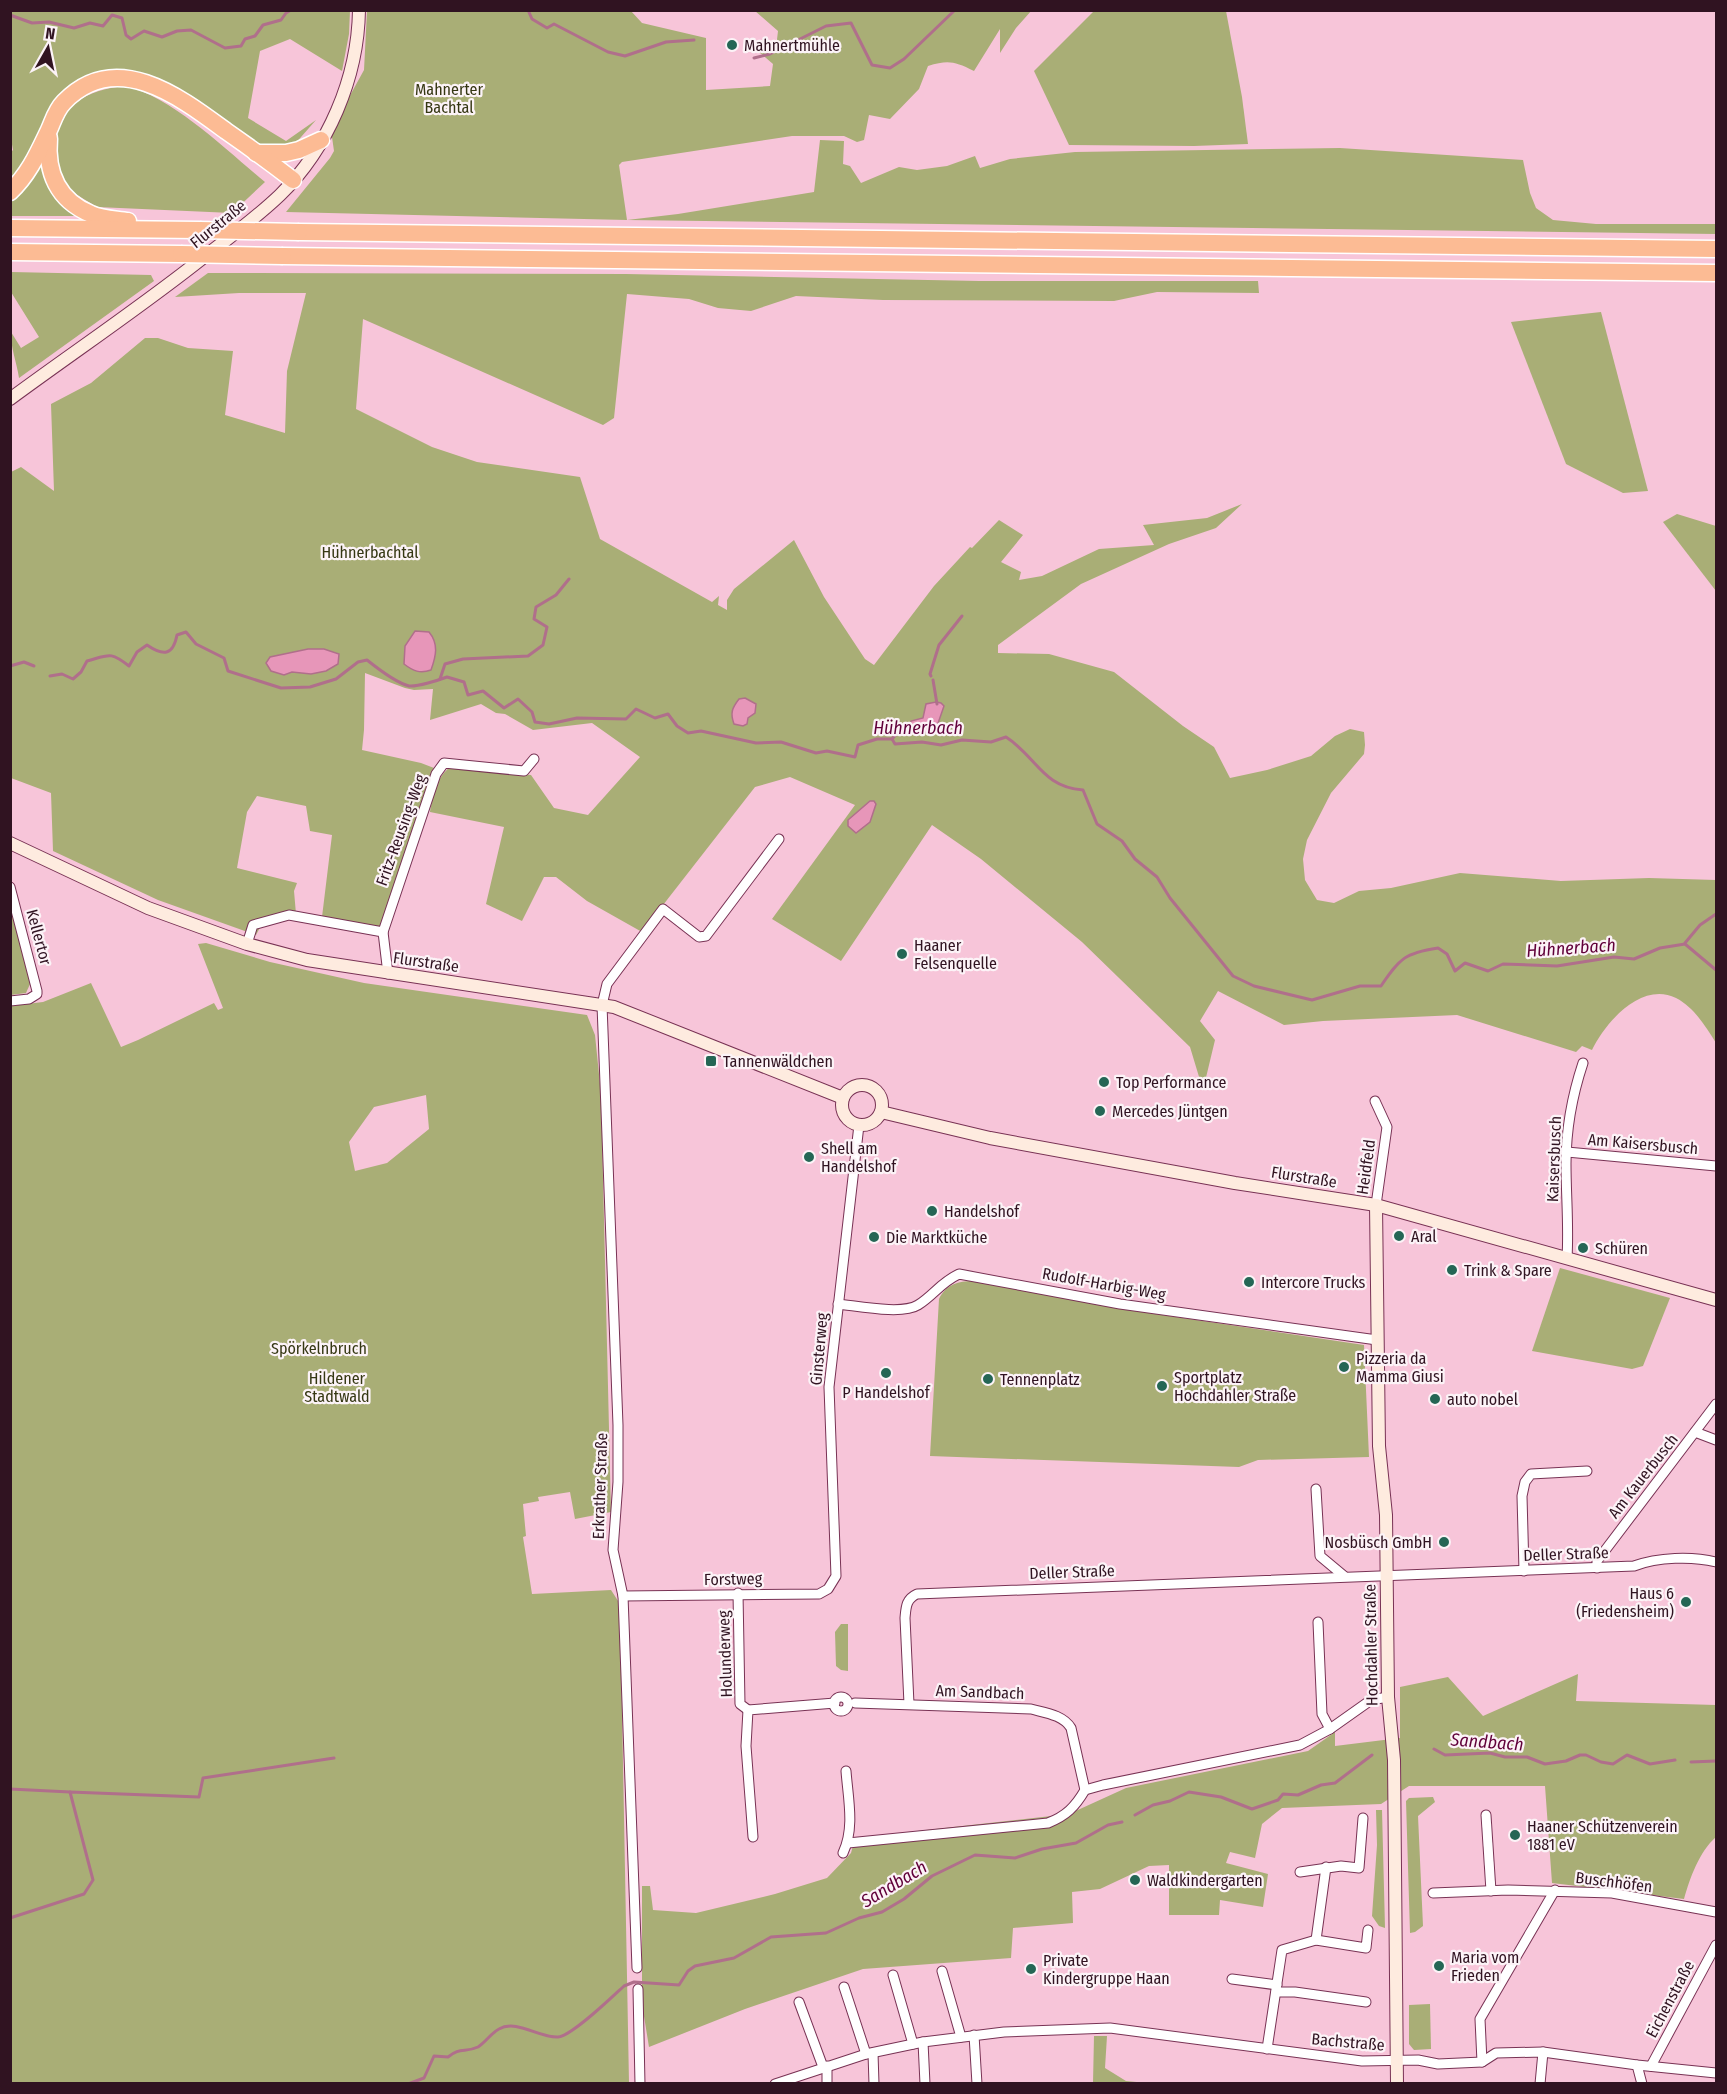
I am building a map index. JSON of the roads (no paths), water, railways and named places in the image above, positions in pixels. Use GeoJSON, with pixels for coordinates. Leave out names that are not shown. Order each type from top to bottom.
{"type":"FeatureCollection","features":[{"type":"Feature","properties":{"kind":"highway"},"geometry":{"type":"LineString","coordinates":[[10,192],[29,171],[62,104],[73,93],[87,84],[105,79],[126,78],[162,88],[208,118],[293,180]]}},
{"type":"Feature","properties":{"kind":"highway"},"geometry":{"type":"LineString","coordinates":[[49,129],[48,164],[52,179],[63,194],[78,208],[93,215],[159,228]]}},
{"type":"Feature","properties":{"kind":"highway"},"geometry":{"type":"LineString","coordinates":[[256,153],[286,153],[321,140]]}},
{"type":"Feature","properties":{"kind":"highway"},"geometry":{"type":"LineString","coordinates":[[10,228],[159,228],[299,232],[1716,249]]}},
{"type":"Feature","properties":{"kind":"highway"},"geometry":{"type":"LineString","coordinates":[[10,252],[1716,273]]}},
{"type":"Feature","properties":{"kind":"highway"},"geometry":{"type":"LineString","coordinates":[[10,263],[32,263],[59,252]]}},
{"type":"Feature","properties":{"kind":"main road","name":"Flurstraße"},"geometry":{"type":"LineString","coordinates":[[10,399],[174,281],[262,210],[293,180],[321,140],[338,110],[356,43],[359,10]]}},
{"type":"Feature","properties":{"kind":"main road","name":"Flurstraße"},"geometry":{"type":"LineString","coordinates":[[10,843],[148,908],[247,944],[307,960],[602,1005],[633,1013],[843,1098]]}},
{"type":"Feature","properties":{"kind":"main road"},"geometry":{"type":"LineString","coordinates":[[865,1086],[877,1092],[881,1098],[880,1112],[873,1122],[859,1125],[851,1123],[845,1117],[842,1107],[843,1098],[851,1088],[865,1086]]}},
{"type":"Feature","properties":{"kind":"main road","name":"Flurstraße"},"geometry":{"type":"LineString","coordinates":[[880,1112],[990,1138],[1235,1183],[1376,1205],[1716,1300]]}},
{"type":"Feature","properties":{"kind":"main road","name":"Hochdahler Straße"},"geometry":{"type":"LineString","coordinates":[[1376,1205],[1379,1446],[1386,1515],[1388,1696],[1394,1760],[1397,2084]]}},
{"type":"Feature","properties":{"kind":"street","name":"Fritz-Reusing-Weg"},"geometry":{"type":"LineString","coordinates":[[388,974],[383,932],[436,774],[444,763],[524,771],[534,759]]}},
{"type":"Feature","properties":{"kind":"street"},"geometry":{"type":"LineString","coordinates":[[602,1005],[607,984],[663,909],[699,937],[706,936],[779,838]]}},
{"type":"Feature","properties":{"kind":"street","name":"Kellertor"},"geometry":{"type":"LineString","coordinates":[[10,887],[37,994],[29,999],[10,1001]]}},
{"type":"Feature","properties":{"kind":"street"},"geometry":{"type":"LineString","coordinates":[[247,944],[253,925],[289,915],[383,932]]}},
{"type":"Feature","properties":{"kind":"street","name":"Erkrather Straße"},"geometry":{"type":"LineString","coordinates":[[602,1005],[618,1425],[618,1482],[613,1550],[623,1596],[637,1968]]}},
{"type":"Feature","properties":{"kind":"street","name":"Kaisersbusch"},"geometry":{"type":"LineString","coordinates":[[1567,1258],[1567,1152],[1574,1090],[1583,1063]]}},
{"type":"Feature","properties":{"kind":"street","name":"Heidfeld"},"geometry":{"type":"LineString","coordinates":[[1375,1101],[1387,1127],[1376,1205]]}},
{"type":"Feature","properties":{"kind":"street","name":"Ginsterweg"},"geometry":{"type":"LineString","coordinates":[[836,1576],[829,1387],[859,1125]]}},
{"type":"Feature","properties":{"kind":"street","name":"Am Kaisersbusch"},"geometry":{"type":"LineString","coordinates":[[1567,1152],[1716,1166]]}},
{"type":"Feature","properties":{"kind":"street","name":"Rudolf-Harbig-Weg"},"geometry":{"type":"LineString","coordinates":[[838,1304],[900,1309],[915,1307],[945,1280],[959,1274],[1120,1304],[1377,1340]]}},
{"type":"Feature","properties":{"kind":"street","name":"Am Kauerbusch"},"geometry":{"type":"LineString","coordinates":[[1597,1568],[1596,1561],[1716,1404]]}},
{"type":"Feature","properties":{"kind":"street","name":"Am Kauerbusch"},"geometry":{"type":"LineString","coordinates":[[1695,1432],[1716,1440]]}},
{"type":"Feature","properties":{"kind":"street"},"geometry":{"type":"LineString","coordinates":[[1524,1571],[1522,1496],[1525,1482],[1531,1474],[1587,1471]]}},
{"type":"Feature","properties":{"kind":"street"},"geometry":{"type":"LineString","coordinates":[[1316,1489],[1320,1556],[1344,1576]]}},
{"type":"Feature","properties":{"kind":"street","name":"Deller Straße"},"geometry":{"type":"LineString","coordinates":[[909,1704],[906,1604],[910,1597],[917,1594],[1597,1568],[1634,1566],[1648,1561],[1703,1558],[1716,1562]]}},
{"type":"Feature","properties":{"kind":"street","name":"Forstweg"},"geometry":{"type":"LineString","coordinates":[[623,1596],[738,1593],[819,1594],[828,1589],[836,1576]]}},
{"type":"Feature","properties":{"kind":"street","name":"Holunderweg"},"geometry":{"type":"LineString","coordinates":[[738,1593],[740,1704],[748,1710]]}},
{"type":"Feature","properties":{"kind":"street"},"geometry":{"type":"LineString","coordinates":[[1317,1622],[1322,1714],[1330,1730]]}},
{"type":"Feature","properties":{"kind":"street"},"geometry":{"type":"LineString","coordinates":[[848,1843],[1048,1823],[1062,1817],[1076,1805],[1085,1790],[1300,1745],[1330,1730],[1371,1700],[1388,1696]]}},
{"type":"Feature","properties":{"kind":"street"},"geometry":{"type":"LineString","coordinates":[[753,1837],[746,1746],[748,1710],[835,1703]]}},
{"type":"Feature","properties":{"kind":"street","name":"Am Sandbach"},"geometry":{"type":"LineString","coordinates":[[855,1703],[1031,1709],[1067,1721],[1071,1728],[1085,1790]]}},
{"type":"Feature","properties":{"kind":"street"},"geometry":{"type":"LineString","coordinates":[[843,1853],[848,1843],[850,1822],[846,1771]]}},
{"type":"Feature","properties":{"kind":"street"},"geometry":{"type":"LineString","coordinates":[[1486,1815],[1491,1891]]}},
{"type":"Feature","properties":{"kind":"street"},"geometry":{"type":"LineString","coordinates":[[1316,1940],[1325,1871],[1341,1866],[1359,1868],[1363,1818]]}},
{"type":"Feature","properties":{"kind":"street"},"geometry":{"type":"LineString","coordinates":[[1433,1893],[1555,1890]]}},
{"type":"Feature","properties":{"kind":"street","name":"Buschhöfen"},"geometry":{"type":"LineString","coordinates":[[1482,2062],[1480,2019],[1555,1890],[1612,1893],[1716,1912]]}},
{"type":"Feature","properties":{"kind":"street"},"geometry":{"type":"LineString","coordinates":[[1267,2049],[1282,1950],[1316,1940],[1366,1948],[1368,1930]]}},
{"type":"Feature","properties":{"kind":"street","name":"Eichenstraße"},"geometry":{"type":"LineString","coordinates":[[1651,2066],[1716,1945]]}},
{"type":"Feature","properties":{"kind":"street"},"geometry":{"type":"LineString","coordinates":[[942,1971],[961,2037]]}},
{"type":"Feature","properties":{"kind":"street"},"geometry":{"type":"LineString","coordinates":[[893,1975],[918,2043],[925,2084]]}},
{"type":"Feature","properties":{"kind":"street"},"geometry":{"type":"LineString","coordinates":[[1232,1979],[1276,1989],[1366,2002]]}},
{"type":"Feature","properties":{"kind":"street"},"geometry":{"type":"LineString","coordinates":[[844,1987],[870,2053],[874,2084]]}},
{"type":"Feature","properties":{"kind":"street"},"geometry":{"type":"LineString","coordinates":[[638,1989],[640,2084]]}},
{"type":"Feature","properties":{"kind":"street"},"geometry":{"type":"LineString","coordinates":[[799,2002],[825,2067],[828,2084]]}},
{"type":"Feature","properties":{"kind":"street","name":"Bachstraße"},"geometry":{"type":"LineString","coordinates":[[775,2084],[870,2053],[918,2043],[1004,2032],[1110,2028],[1362,2061],[1418,2060],[1438,2064],[1482,2062],[1496,2053],[1543,2052],[1716,2073]]}},
{"type":"Feature","properties":{"kind":"street"},"geometry":{"type":"LineString","coordinates":[[974,2035],[976,2084]]}},
{"type":"Feature","properties":{"kind":"street"},"geometry":{"type":"LineString","coordinates":[[1540,2084],[1543,2052]]}},
{"type":"Feature","properties":{"kind":"street"},"geometry":{"type":"LineString","coordinates":[[1636,2065],[1642,2084]]}},
{"type":"Feature","properties":{"kind":"water"},"geometry":{"type":"Polygon","coordinates":[[[415,631],[429,632],[434,641],[435,655],[431,670],[417,671],[404,664],[405,646],[415,631]]]}},
{"type":"Feature","properties":{"kind":"water"},"geometry":{"type":"Polygon","coordinates":[[[308,649],[324,649],[339,654],[338,664],[326,671],[311,674],[292,672],[284,675],[271,671],[266,663],[270,657],[308,649]]]}},
{"type":"Feature","properties":{"kind":"water"},"geometry":{"type":"Polygon","coordinates":[[[745,698],[756,704],[755,713],[748,718],[747,724],[743,726],[734,724],[733,708],[739,699],[745,698]]]}},
{"type":"Feature","properties":{"kind":"water"},"geometry":{"type":"Polygon","coordinates":[[[936,702],[944,706],[935,732],[921,732],[912,728],[911,721],[923,718],[926,704],[936,702]]]}},
{"type":"Feature","properties":{"kind":"water"},"geometry":{"type":"Polygon","coordinates":[[[870,801],[876,804],[870,822],[856,833],[848,826],[848,820],[870,801]]]}},
{"type":"Feature","properties":{"kind":"waterway"},"geometry":{"type":"LineString","coordinates":[[10,15],[32,23],[49,22],[74,28],[90,23],[103,26],[112,15],[122,18],[126,35],[131,39],[144,31],[162,37],[177,31],[191,30],[225,48],[241,46],[245,39],[255,36],[263,25],[281,20],[291,10]]}},
{"type":"Feature","properties":{"kind":"waterway"},"geometry":{"type":"LineString","coordinates":[[528,10],[532,19],[547,28],[554,24],[608,52],[625,56],[666,42],[694,40]]}},
{"type":"Feature","properties":{"kind":"waterway"},"geometry":{"type":"LineString","coordinates":[[754,58],[770,54],[826,26],[851,23],[872,65],[890,68],[904,59],[955,10]]}},
{"type":"Feature","properties":{"kind":"waterway"},"geometry":{"type":"LineString","coordinates":[[440,679],[445,664],[463,659],[528,656],[543,645],[547,627],[534,619],[536,607],[556,595],[569,579]]}},
{"type":"Feature","properties":{"kind":"waterway"},"geometry":{"type":"LineString","coordinates":[[931,676],[939,645],[962,616]]}},
{"type":"Feature","properties":{"kind":"waterway","name":"Hühnerbach"},"geometry":{"type":"LineString","coordinates":[[50,676],[62,674],[73,679],[81,672],[87,661],[105,656],[118,658],[129,666],[137,652],[147,645],[158,651],[166,652],[173,647],[177,635],[186,632],[196,644],[224,658],[228,671],[281,688],[310,687],[336,679],[358,662],[367,660],[393,679],[409,686],[447,677],[464,682],[468,695],[483,691],[504,708],[518,699],[532,712],[535,722],[549,724],[577,718],[626,719],[636,709],[655,718],[668,714],[677,726],[688,733],[701,731],[756,743],[781,742],[816,753],[827,751],[855,757],[858,745],[877,739],[892,739],[895,744],[922,742],[941,745],[962,740],[991,742],[1006,737],[1049,777],[1069,788],[1083,790],[1097,824],[1122,841],[1135,859],[1157,877],[1170,898],[1233,976],[1254,986],[1312,1000],[1360,986],[1381,986],[1404,958],[1418,952],[1438,948],[1447,954],[1455,971],[1465,963],[1488,971],[1503,964],[1557,966],[1614,957],[1634,959],[1660,948],[1685,944],[1716,970]]}},
{"type":"Feature","properties":{"kind":"waterway","name":"Hühnerbach"},"geometry":{"type":"LineString","coordinates":[[10,666],[24,662],[34,666]]}},
{"type":"Feature","properties":{"kind":"waterway"},"geometry":{"type":"LineString","coordinates":[[933,680],[937,704]]}},
{"type":"Feature","properties":{"kind":"waterway"},"geometry":{"type":"LineString","coordinates":[[892,739],[900,730],[911,725]]}},
{"type":"Feature","properties":{"kind":"waterway"},"geometry":{"type":"LineString","coordinates":[[1685,943],[1700,925],[1716,914]]}},
{"type":"Feature","properties":{"kind":"waterway","name":"Sandbach"},"geometry":{"type":"LineString","coordinates":[[1434,1749],[1445,1755],[1490,1753],[1505,1757],[1527,1757],[1545,1764],[1566,1761],[1580,1755],[1613,1764],[1627,1755],[1650,1764],[1675,1760]]}},
{"type":"Feature","properties":{"kind":"waterway","name":"Sandbach"},"geometry":{"type":"LineString","coordinates":[[1135,1815],[1153,1805],[1170,1801],[1189,1792],[1221,1797],[1252,1809],[1278,1800],[1283,1794],[1298,1795],[1321,1785],[1335,1783],[1372,1755]]}},
{"type":"Feature","properties":{"kind":"waterway"},"geometry":{"type":"LineString","coordinates":[[10,1918],[84,1894],[93,1880],[70,1792],[199,1797],[203,1778],[334,1758]]}},
{"type":"Feature","properties":{"kind":"waterway","name":"Sandbach"},"geometry":{"type":"LineString","coordinates":[[1691,1762],[1716,1761]]}},
{"type":"Feature","properties":{"kind":"waterway"},"geometry":{"type":"LineString","coordinates":[[10,1789],[70,1792]]}},
{"type":"Feature","properties":{"kind":"waterway","name":"Sandbach"},"geometry":{"type":"LineString","coordinates":[[408,2084],[424,2078],[434,2056],[448,2057],[456,2052],[478,2047],[499,2029],[521,2027],[543,2035],[558,2037],[573,2030],[624,1986],[634,1982],[679,1985],[688,1971],[695,1966],[734,1958],[771,1937],[826,1933],[859,1918],[882,1912],[904,1899],[932,1876],[975,1855],[1015,1858],[1042,1849],[1076,1843],[1108,1825],[1122,1822]]}},
{"type":"Feature","properties":{"kind":"place","name":"Mahnertmühle"},"geometry":{"type":"Point","coordinates":[732,45]}},
{"type":"Feature","properties":{"kind":"place","name":"Haaner Felsenquelle"},"geometry":{"type":"Point","coordinates":[902,954]}},
{"type":"Feature","properties":{"kind":"place","name":"Tannenwäldchen"},"geometry":{"type":"Point","coordinates":[711,1061]}},
{"type":"Feature","properties":{"kind":"place","name":"Top Performance"},"geometry":{"type":"Point","coordinates":[1104,1082]}},
{"type":"Feature","properties":{"kind":"place","name":"Mercedes Jüntgen"},"geometry":{"type":"Point","coordinates":[1100,1111]}},
{"type":"Feature","properties":{"kind":"place","name":"Shell am Handelshof"},"geometry":{"type":"Point","coordinates":[809,1157]}},
{"type":"Feature","properties":{"kind":"place","name":"Handelshof"},"geometry":{"type":"Point","coordinates":[932,1211]}},
{"type":"Feature","properties":{"kind":"place","name":"Aral"},"geometry":{"type":"Point","coordinates":[1399,1236]}},
{"type":"Feature","properties":{"kind":"place","name":"Die Marktküche"},"geometry":{"type":"Point","coordinates":[874,1237]}},
{"type":"Feature","properties":{"kind":"place","name":"Schüren"},"geometry":{"type":"Point","coordinates":[1583,1248]}},
{"type":"Feature","properties":{"kind":"place","name":"Trink & Spare"},"geometry":{"type":"Point","coordinates":[1452,1270]}},
{"type":"Feature","properties":{"kind":"place","name":"Intercore Trucks"},"geometry":{"type":"Point","coordinates":[1249,1282]}},
{"type":"Feature","properties":{"kind":"place","name":"Pizzeria da Mamma Giusi"},"geometry":{"type":"Point","coordinates":[1344,1367]}},
{"type":"Feature","properties":{"kind":"place","name":"P Handelshof"},"geometry":{"type":"Point","coordinates":[886,1373]}},
{"type":"Feature","properties":{"kind":"place","name":"Tennenplatz"},"geometry":{"type":"Point","coordinates":[988,1379]}},
{"type":"Feature","properties":{"kind":"place","name":"Sportplatz Hochdahler Straße"},"geometry":{"type":"Point","coordinates":[1162,1386]}},
{"type":"Feature","properties":{"kind":"place","name":"auto nobel"},"geometry":{"type":"Point","coordinates":[1435,1399]}},
{"type":"Feature","properties":{"kind":"place","name":"Nosbüsch GmbH"},"geometry":{"type":"Point","coordinates":[1444,1542]}},
{"type":"Feature","properties":{"kind":"place","name":"Haus 6 (Friedensheim)"},"geometry":{"type":"Point","coordinates":[1686,1602]}},
{"type":"Feature","properties":{"kind":"place","name":"Haaner Schützenverein 1881 eV"},"geometry":{"type":"Point","coordinates":[1515,1835]}},
{"type":"Feature","properties":{"kind":"place","name":"Waldkindergarten"},"geometry":{"type":"Point","coordinates":[1135,1880]}},
{"type":"Feature","properties":{"kind":"place","name":"Maria vom Frieden"},"geometry":{"type":"Point","coordinates":[1439,1966]}},
{"type":"Feature","properties":{"kind":"place","name":"Private Kindergruppe Haan"},"geometry":{"type":"Point","coordinates":[1031,1969]}},
{"type":"Feature","properties":{"kind":"park label","name":"Mahnerter Bachtal"},"geometry":{"type":"Point","coordinates":[449,98]}},
{"type":"Feature","properties":{"kind":"park label","name":"Hühnerbachtal"},"geometry":{"type":"Point","coordinates":[370,552]}},
{"type":"Feature","properties":{"kind":"park label","name":"Spörkelnbruch"},"geometry":{"type":"Point","coordinates":[319,1348]}},
{"type":"Feature","properties":{"kind":"park label","name":"Hildener Stadtwald"},"geometry":{"type":"Point","coordinates":[337,1387]}}]}
